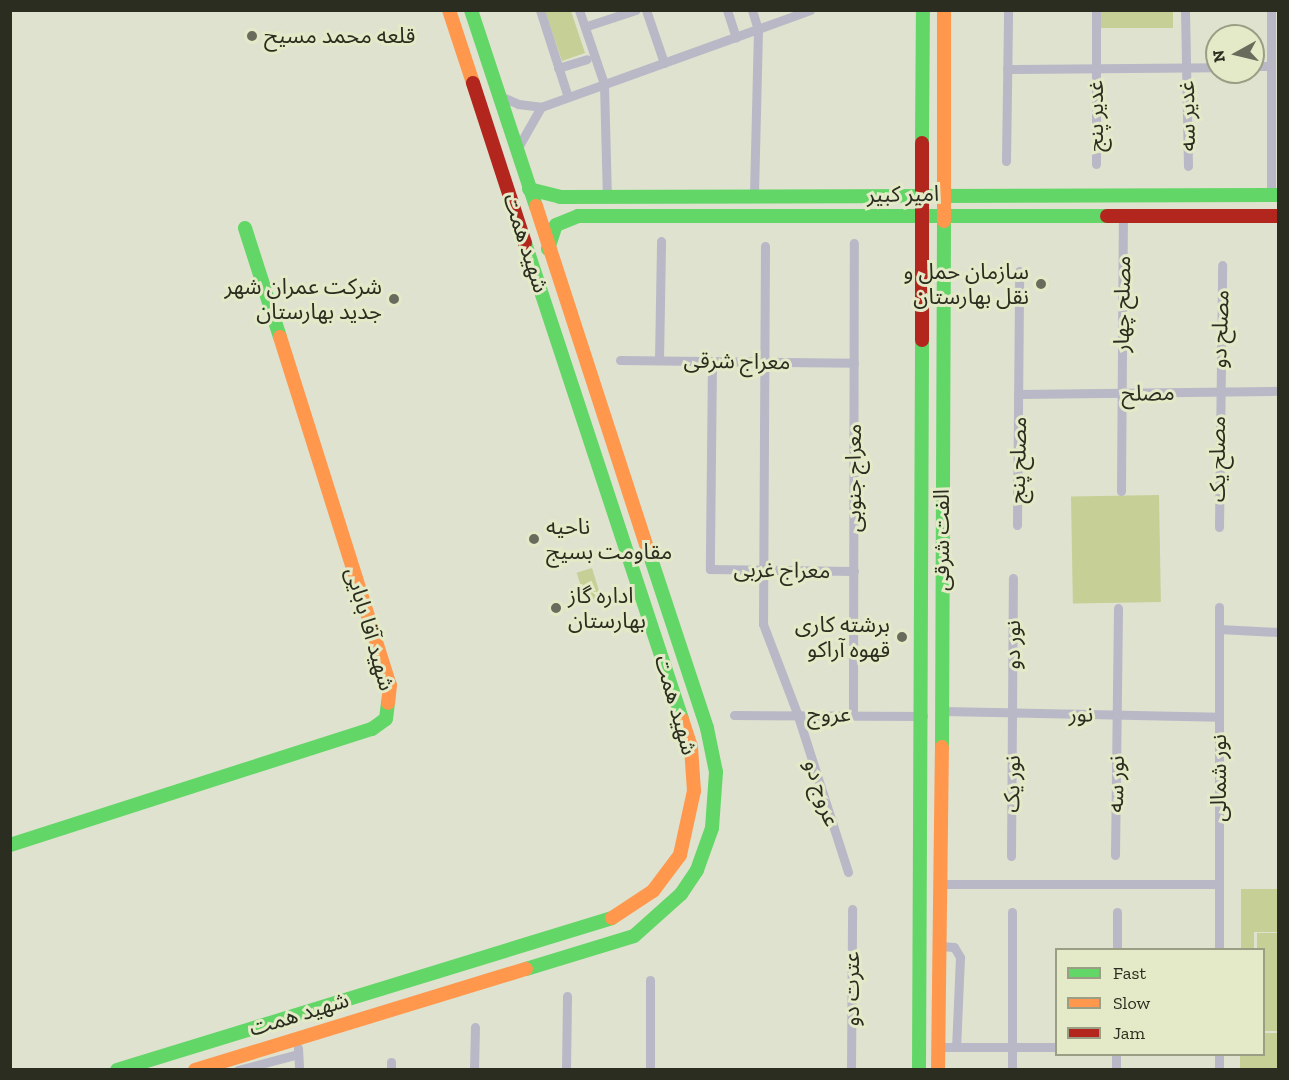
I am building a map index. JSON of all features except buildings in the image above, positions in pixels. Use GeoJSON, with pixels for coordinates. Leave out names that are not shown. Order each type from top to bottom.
{"type":"FeatureCollection","features":[{"type":"Feature","properties":{"kind":"street","name":"شهید همت"},"geometry":{"type":"LineString","coordinates":[[117,1070],[608,921],[636,905],[653,891],[680,855],[694,791],[691,747],[449,10]]}},
{"type":"Feature","properties":{"kind":"street","name":"شهید همت"},"geometry":{"type":"LineString","coordinates":[[195,1070],[298,1036],[619,942],[656,920],[697,870],[715,809],[716,772],[707,728],[471,10]]}},
{"type":"Feature","properties":{"kind":"street"},"geometry":{"type":"LineString","coordinates":[[540,10],[568,97]]}},
{"type":"Feature","properties":{"kind":"street"},"geometry":{"type":"LineString","coordinates":[[579,10],[604,84],[608,196]]}},
{"type":"Feature","properties":{"kind":"street"},"geometry":{"type":"LineString","coordinates":[[590,25],[636,10]]}},
{"type":"Feature","properties":{"kind":"street"},"geometry":{"type":"LineString","coordinates":[[646,10],[664,63]]}},
{"type":"Feature","properties":{"kind":"street"},"geometry":{"type":"LineString","coordinates":[[727,10],[736,38]]}},
{"type":"Feature","properties":{"kind":"street"},"geometry":{"type":"LineString","coordinates":[[752,10],[758,30],[754,196]]}},
{"type":"Feature","properties":{"kind":"street"},"geometry":{"type":"LineString","coordinates":[[498,95],[518,104],[541,107],[810,10]]}},
{"type":"Feature","properties":{"kind":"street","name":"الفت شرقی"},"geometry":{"type":"LineString","coordinates":[[920,1070],[923,716],[923,10]]}},
{"type":"Feature","properties":{"kind":"street","name":"الفت شرقی"},"geometry":{"type":"LineString","coordinates":[[938,1070],[943,711],[944,10]]}},
{"type":"Feature","properties":{"kind":"street"},"geometry":{"type":"LineString","coordinates":[[1006,161],[1008,10]]}},
{"type":"Feature","properties":{"kind":"street","name":"غدیر پنج"},"geometry":{"type":"LineString","coordinates":[[1096,10],[1096,164]]}},
{"type":"Feature","properties":{"kind":"street","name":"غدیر سه"},"geometry":{"type":"LineString","coordinates":[[1185,10],[1188,166]]}},
{"type":"Feature","properties":{"kind":"street"},"geometry":{"type":"LineString","coordinates":[[1271,10],[1275,195]]}},
{"type":"Feature","properties":{"kind":"street"},"geometry":{"type":"LineString","coordinates":[[558,68],[587,59]]}},
{"type":"Feature","properties":{"kind":"street"},"geometry":{"type":"LineString","coordinates":[[1265,66],[1271,66]]}},
{"type":"Feature","properties":{"kind":"street"},"geometry":{"type":"LineString","coordinates":[[1007,69],[1205,67]]}},
{"type":"Feature","properties":{"kind":"street"},"geometry":{"type":"LineString","coordinates":[[517,149],[541,107]]}},
{"type":"Feature","properties":{"kind":"street","name":"امیر کبیر"},"geometry":{"type":"LineString","coordinates":[[529,189],[552,196],[923,193],[1275,195]]}},
{"type":"Feature","properties":{"kind":"street","name":"امیر کبیر"},"geometry":{"type":"LineString","coordinates":[[548,249],[556,225],[578,216],[923,218],[1278,216]]}},
{"type":"Feature","properties":{"kind":"street","name":"مصلح چهار"},"geometry":{"type":"LineString","coordinates":[[1121,491],[1123,216]]}},
{"type":"Feature","properties":{"kind":"street","name":"شهید آقا بابایی"},"geometry":{"type":"LineString","coordinates":[[10,845],[372,729],[386,719],[390,686],[245,228]]}},
{"type":"Feature","properties":{"kind":"street"},"geometry":{"type":"LineString","coordinates":[[659,360],[661,241]]}},
{"type":"Feature","properties":{"kind":"street","name":"معراج جنوبی"},"geometry":{"type":"LineString","coordinates":[[853,714],[854,243]]}},
{"type":"Feature","properties":{"kind":"street","name":"عروج دو"},"geometry":{"type":"LineString","coordinates":[[765,246],[761,460],[763,624],[797,714],[848,872]]}},
{"type":"Feature","properties":{"kind":"street","name":"مصلح دو"},"geometry":{"type":"LineString","coordinates":[[1218,392],[1222,265]]}},
{"type":"Feature","properties":{"kind":"street","name":"مصلح پنج"},"geometry":{"type":"LineString","coordinates":[[1017,525],[1019,271]]}},
{"type":"Feature","properties":{"kind":"street","name":"معراج شرقی"},"geometry":{"type":"LineString","coordinates":[[620,360],[854,363]]}},
{"type":"Feature","properties":{"kind":"street","name":"معراج غربی"},"geometry":{"type":"LineString","coordinates":[[712,361],[710,569],[854,571]]}},
{"type":"Feature","properties":{"kind":"street","name":"مصلح"},"geometry":{"type":"LineString","coordinates":[[1018,394],[1278,391]]}},
{"type":"Feature","properties":{"kind":"street","name":"مصلح یک"},"geometry":{"type":"LineString","coordinates":[[1218,392],[1219,527]]}},
{"type":"Feature","properties":{"kind":"street","name":"نور دو"},"geometry":{"type":"LineString","coordinates":[[1013,578],[1013,712]]}},
{"type":"Feature","properties":{"kind":"street","name":"نور شمالی"},"geometry":{"type":"LineString","coordinates":[[1219,607],[1219,948]]}},
{"type":"Feature","properties":{"kind":"street","name":"نور سه"},"geometry":{"type":"LineString","coordinates":[[1115,855],[1118,608]]}},
{"type":"Feature","properties":{"kind":"street"},"geometry":{"type":"LineString","coordinates":[[1219,629],[1278,632]]}},
{"type":"Feature","properties":{"kind":"street","name":"نور"},"geometry":{"type":"LineString","coordinates":[[943,711],[1219,717]]}},
{"type":"Feature","properties":{"kind":"street","name":"نور یک"},"geometry":{"type":"LineString","coordinates":[[1011,856],[1013,712]]}},
{"type":"Feature","properties":{"kind":"street","name":"عروج"},"geometry":{"type":"LineString","coordinates":[[734,715],[923,716]]}},
{"type":"Feature","properties":{"kind":"street"},"geometry":{"type":"LineString","coordinates":[[942,884],[1219,884]]}},
{"type":"Feature","properties":{"kind":"street","name":"عترت دو"},"geometry":{"type":"LineString","coordinates":[[851,1070],[852,909]]}},
{"type":"Feature","properties":{"kind":"street"},"geometry":{"type":"LineString","coordinates":[[1012,912],[1012,1070]]}},
{"type":"Feature","properties":{"kind":"street"},"geometry":{"type":"LineString","coordinates":[[1117,912],[1117,948]]}},
{"type":"Feature","properties":{"kind":"street"},"geometry":{"type":"LineString","coordinates":[[940,946],[954,948],[960,957],[956,1047]]}},
{"type":"Feature","properties":{"kind":"street"},"geometry":{"type":"LineString","coordinates":[[476,961],[482,982]]}},
{"type":"Feature","properties":{"kind":"street"},"geometry":{"type":"LineString","coordinates":[[650,980],[650,1070]]}},
{"type":"Feature","properties":{"kind":"street"},"geometry":{"type":"LineString","coordinates":[[566,1070],[567,996]]}},
{"type":"Feature","properties":{"kind":"street"},"geometry":{"type":"LineString","coordinates":[[474,1070],[475,1027]]}},
{"type":"Feature","properties":{"kind":"street"},"geometry":{"type":"LineString","coordinates":[[298,1036],[299,1070]]}},
{"type":"Feature","properties":{"kind":"street"},"geometry":{"type":"LineString","coordinates":[[938,1047],[1055,1047]]}},
{"type":"Feature","properties":{"kind":"street"},"geometry":{"type":"LineString","coordinates":[[238,1069],[298,1054]]}},
{"type":"Feature","properties":{"kind":"green space"},"geometry":{"type":"Polygon","coordinates":[[[545,11],[571,11],[585,53],[562,61],[545,11]]]}},
{"type":"Feature","properties":{"kind":"green space"},"geometry":{"type":"Polygon","coordinates":[[[1100,11],[1173,11],[1173,28],[1100,28],[1100,11]]]}},
{"type":"Feature","properties":{"kind":"green space"},"geometry":{"type":"Polygon","coordinates":[[[1159,495],[1161,602],[1073,604],[1071,497],[1159,495]]]}},
{"type":"Feature","properties":{"kind":"green space"},"geometry":{"type":"Polygon","coordinates":[[[592,568],[601,597],[585,601],[577,573],[592,568]]]}},
{"type":"Feature","properties":{"kind":"green space"},"geometry":{"type":"Polygon","coordinates":[[[1241,889],[1278,889],[1278,932],[1254,932],[1254,948],[1241,948],[1241,889]]]}},
{"type":"Feature","properties":{"kind":"green space"},"geometry":{"type":"Polygon","coordinates":[[[1257,933],[1278,933],[1278,1031],[1265,1031],[1265,948],[1257,948],[1257,933]]]}},
{"type":"Feature","properties":{"kind":"green space"},"geometry":{"type":"Polygon","coordinates":[[[1265,1033],[1278,1033],[1278,1069],[1240,1069],[1240,1056],[1265,1056],[1265,1033]]]}},
{"type":"Feature","properties":{"kind":"traffic: fast"},"geometry":{"type":"LineString","coordinates":[[471,10],[536,206]]}},
{"type":"Feature","properties":{"kind":"traffic: fast"},"geometry":{"type":"LineString","coordinates":[[922,143],[923,10]]}},
{"type":"Feature","properties":{"kind":"traffic: fast"},"geometry":{"type":"LineString","coordinates":[[529,189],[560,197],[1278,195]]}},
{"type":"Feature","properties":{"kind":"traffic: fast"},"geometry":{"type":"LineString","coordinates":[[548,249],[556,225],[578,216],[1107,216]]}},
{"type":"Feature","properties":{"kind":"traffic: fast"},"geometry":{"type":"LineString","coordinates":[[942,747],[944,221]]}},
{"type":"Feature","properties":{"kind":"traffic: fast"},"geometry":{"type":"LineString","coordinates":[[245,228],[280,337]]}},
{"type":"Feature","properties":{"kind":"traffic: fast"},"geometry":{"type":"LineString","coordinates":[[525,243],[682,719]]}},
{"type":"Feature","properties":{"kind":"traffic: fast"},"geometry":{"type":"LineString","coordinates":[[919,1070],[922,340]]}},
{"type":"Feature","properties":{"kind":"traffic: fast"},"geometry":{"type":"LineString","coordinates":[[526,969],[634,936],[681,894],[697,870],[712,828],[716,772],[707,728],[647,547]]}},
{"type":"Feature","properties":{"kind":"traffic: fast"},"geometry":{"type":"LineString","coordinates":[[10,845],[372,729],[386,719],[388,703]]}},
{"type":"Feature","properties":{"kind":"traffic: fast"},"geometry":{"type":"LineString","coordinates":[[117,1070],[612,918]]}},
{"type":"Feature","properties":{"kind":"traffic: slow"},"geometry":{"type":"LineString","coordinates":[[449,10],[473,83]]}},
{"type":"Feature","properties":{"kind":"traffic: slow"},"geometry":{"type":"LineString","coordinates":[[944,10],[944,221]]}},
{"type":"Feature","properties":{"kind":"traffic: slow"},"geometry":{"type":"LineString","coordinates":[[536,206],[647,547]]}},
{"type":"Feature","properties":{"kind":"traffic: slow"},"geometry":{"type":"LineString","coordinates":[[280,337],[390,685],[388,703]]}},
{"type":"Feature","properties":{"kind":"traffic: slow"},"geometry":{"type":"LineString","coordinates":[[612,918],[653,891],[680,855],[694,791],[691,747],[682,719]]}},
{"type":"Feature","properties":{"kind":"traffic: slow"},"geometry":{"type":"LineString","coordinates":[[938,1070],[942,747]]}},
{"type":"Feature","properties":{"kind":"traffic: slow"},"geometry":{"type":"LineString","coordinates":[[195,1070],[526,969]]}},
{"type":"Feature","properties":{"kind":"traffic: jam"},"geometry":{"type":"LineString","coordinates":[[473,83],[525,243]]}},
{"type":"Feature","properties":{"kind":"traffic: jam"},"geometry":{"type":"LineString","coordinates":[[922,143],[922,340]]}},
{"type":"Feature","properties":{"kind":"traffic: jam"},"geometry":{"type":"LineString","coordinates":[[1107,216],[1278,216]]}},
{"type":"Feature","properties":{"kind":"place","name":"قلعه محمد مسیح"},"geometry":{"type":"Point","coordinates":[252,36]}},
{"type":"Feature","properties":{"kind":"place","name":"سازمان حمل و نقل بهارستان"},"geometry":{"type":"Point","coordinates":[1041,284]}},
{"type":"Feature","properties":{"kind":"place","name":"شرکت عمران شهر جدید بهارستان"},"geometry":{"type":"Point","coordinates":[394,299]}},
{"type":"Feature","properties":{"kind":"place","name":"ناحیه مقاومت بسیج"},"geometry":{"type":"Point","coordinates":[534,539]}},
{"type":"Feature","properties":{"kind":"place","name":"اداره گاز بهارستان"},"geometry":{"type":"Point","coordinates":[556,608]}},
{"type":"Feature","properties":{"kind":"place","name":"برشته کاری قهوه آراکو"},"geometry":{"type":"Point","coordinates":[902,637]}}]}
